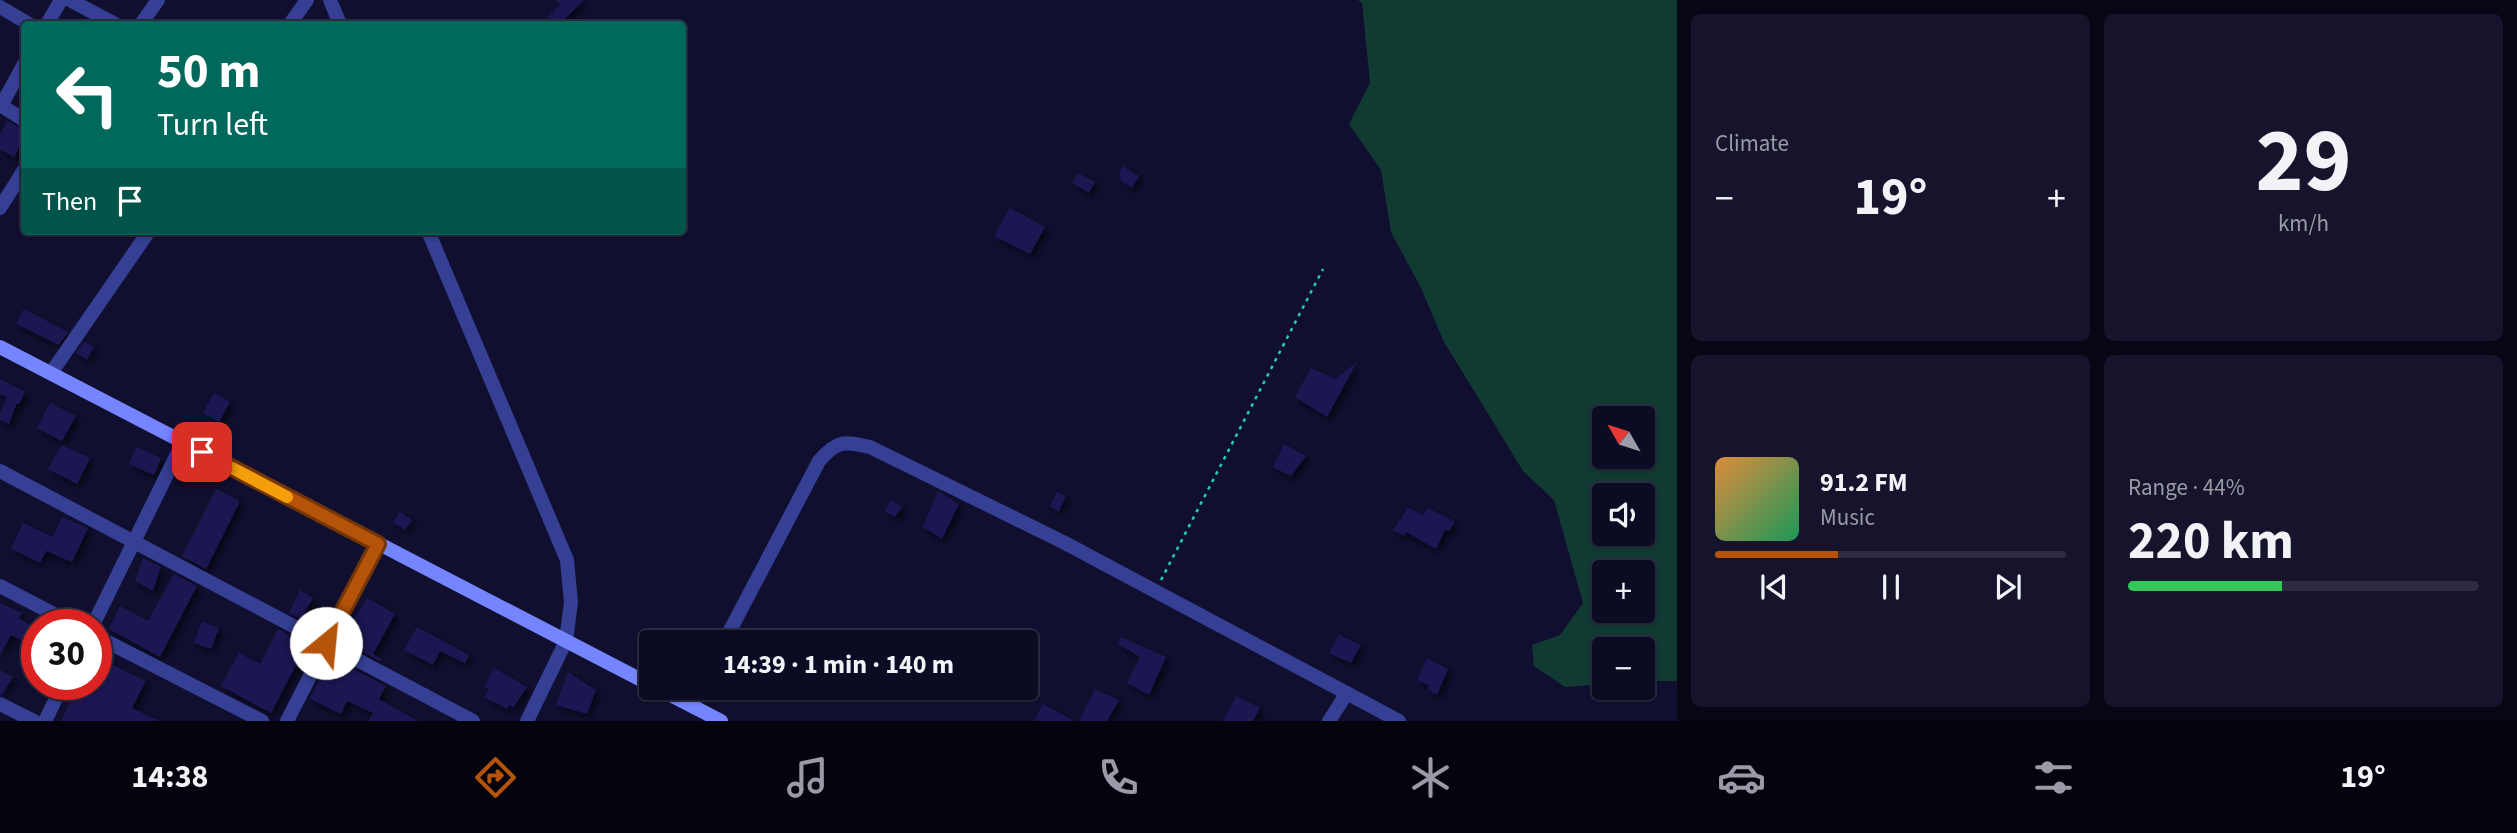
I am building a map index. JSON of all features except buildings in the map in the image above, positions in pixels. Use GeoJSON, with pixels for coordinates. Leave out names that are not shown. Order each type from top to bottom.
{"type":"FeatureCollection","features":[{"type":"Feature","properties":{"kind":"street"},"geometry":{"type":"LineString","coordinates":[[49,21],[61,0]]}},
{"type":"Feature","properties":{"kind":"street"},"geometry":{"type":"LineString","coordinates":[[70,0],[109,21]]}},
{"type":"Feature","properties":{"kind":"street"},"geometry":{"type":"LineString","coordinates":[[143,21],[158,0]]}},
{"type":"Feature","properties":{"kind":"street"},"geometry":{"type":"LineString","coordinates":[[292,21],[307,0]]}},
{"type":"Feature","properties":{"kind":"street"},"geometry":{"type":"LineString","coordinates":[[330,0],[339,21]]}},
{"type":"Feature","properties":{"kind":"street"},"geometry":{"type":"LineString","coordinates":[[0,7],[24,21]]}},
{"type":"Feature","properties":{"kind":"street"},"geometry":{"type":"LineString","coordinates":[[21,69],[0,106],[21,118]]}},
{"type":"Feature","properties":{"kind":"street"},"geometry":{"type":"LineString","coordinates":[[0,208],[21,175]]}},
{"type":"Feature","properties":{"kind":"street"},"geometry":{"type":"LineString","coordinates":[[51,373],[146,235]]}},
{"type":"Feature","properties":{"kind":"street"},"geometry":{"type":"LineString","coordinates":[[430,235],[567,560],[571,602],[566,641],[527,721]]}},
{"type":"Feature","properties":{"kind":"street"},"geometry":{"type":"LineString","coordinates":[[0,347],[639,679]]}},
{"type":"Feature","properties":{"kind":"street"},"geometry":{"type":"LineString","coordinates":[[101,609],[183,442]]}},
{"type":"Feature","properties":{"kind":"street"},"geometry":{"type":"LineString","coordinates":[[730,630],[819,461],[830,449],[849,442],[870,447],[1063,542],[1399,721]]}},
{"type":"Feature","properties":{"kind":"street"},"geometry":{"type":"LineString","coordinates":[[0,471],[473,721]]}},
{"type":"Feature","properties":{"kind":"street"},"geometry":{"type":"LineString","coordinates":[[287,721],[378,544]]}},
{"type":"Feature","properties":{"kind":"street"},"geometry":{"type":"LineString","coordinates":[[0,586],[44,609]]}},
{"type":"Feature","properties":{"kind":"street"},"geometry":{"type":"LineString","coordinates":[[112,644],[262,721]]}},
{"type":"Feature","properties":{"kind":"street"},"geometry":{"type":"LineString","coordinates":[[1329,721],[1347,694]]}},
{"type":"Feature","properties":{"kind":"street"},"geometry":{"type":"LineString","coordinates":[[45,721],[56,700]]}},
{"type":"Feature","properties":{"kind":"street"},"geometry":{"type":"LineString","coordinates":[[680,700],[721,721]]}},
{"type":"Feature","properties":{"kind":"street"},"geometry":{"type":"LineString","coordinates":[[692,706],[695,700]]}},
{"type":"Feature","properties":{"kind":"street"},"geometry":{"type":"LineString","coordinates":[[0,704],[34,721]]}},
{"type":"Feature","properties":{"kind":"path"},"geometry":{"type":"LineString","coordinates":[[1155,591],[1323,270]]}},
{"type":"Feature","properties":{"kind":"green space"},"geometry":{"type":"Polygon","coordinates":[[[1358,0],[1677,0],[1677,681],[1655,681],[1655,637],[1592,637],[1592,685],[1565,687],[1534,666],[1532,645],[1560,635],[1583,603],[1554,500],[1523,471],[1444,342],[1421,288],[1391,232],[1381,170],[1349,124],[1370,83],[1362,3],[1358,0]]]}},
{"type":"Feature","properties":{"kind":"slow traffic"},"geometry":{"type":"LineString","coordinates":[[232,468],[287,497]]}},
{"type":"Feature","properties":{"kind":"route"},"geometry":{"type":"LineString","coordinates":[[202,452],[378,544],[326,643]]}}]}
